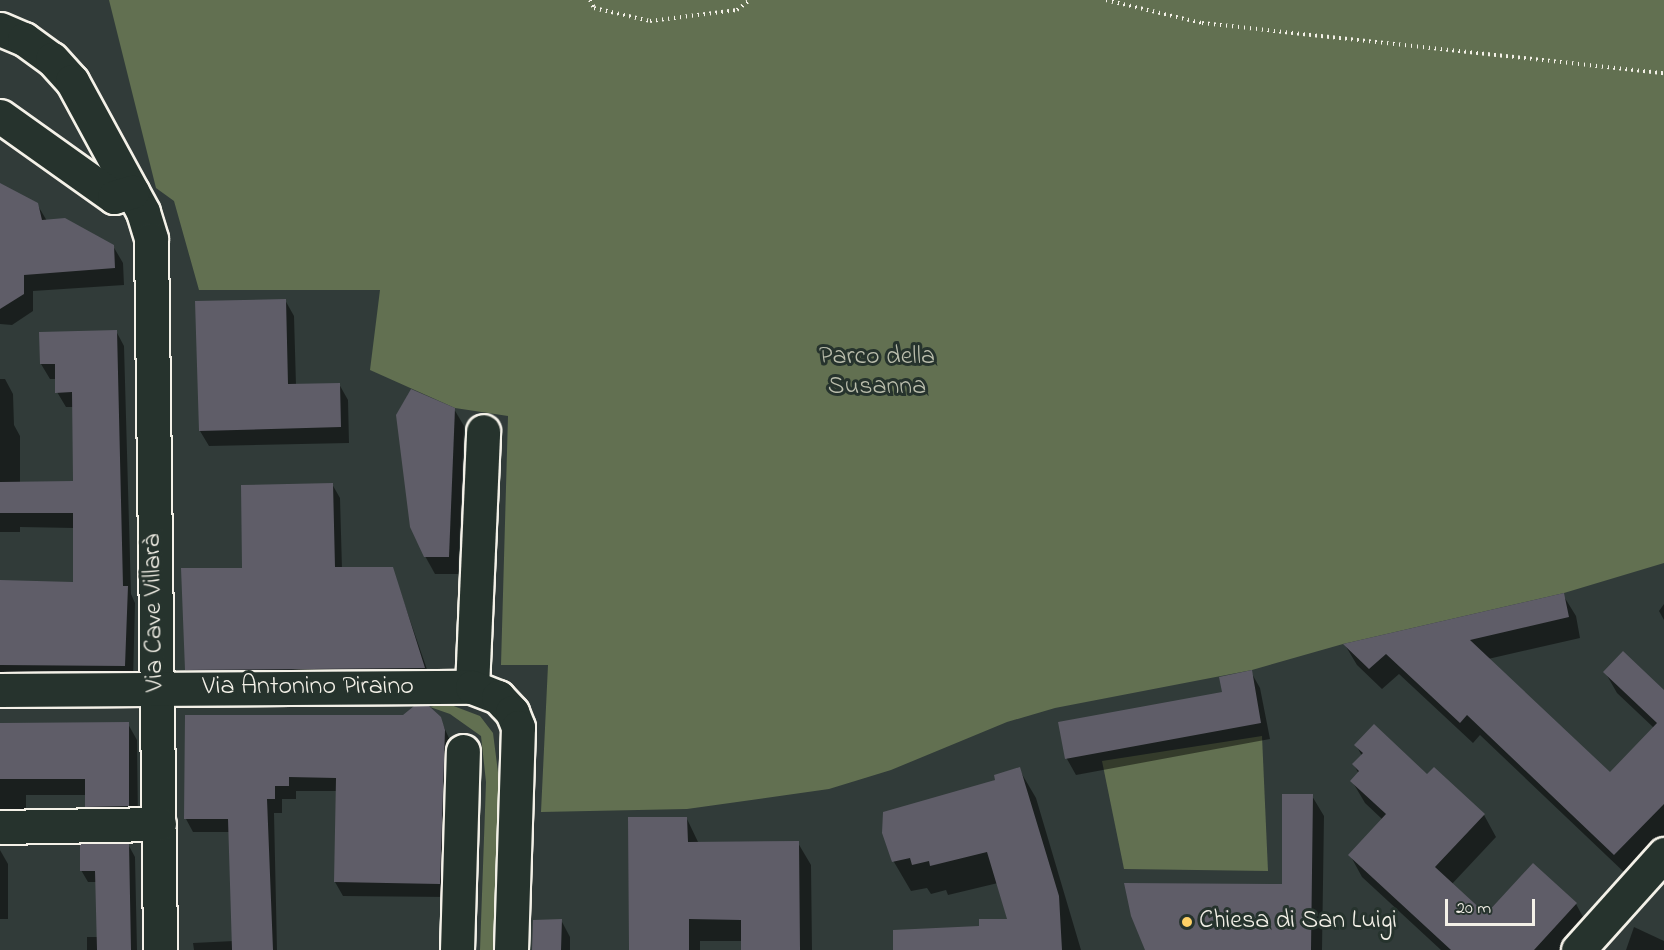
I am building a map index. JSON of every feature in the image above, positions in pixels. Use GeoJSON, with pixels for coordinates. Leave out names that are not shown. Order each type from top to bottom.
{"type":"FeatureCollection","features":[{"type":"Feature","properties":{"kind":"street","name":"Via Cave Villarà"},"geometry":{"type":"LineString","coordinates":[[0,29],[24,39],[52,59],[72,81],[132,192],[152,239],[150,276],[160,950]]}},
{"type":"Feature","properties":{"kind":"street"},"geometry":{"type":"LineString","coordinates":[[0,116],[114,197],[132,192]]}},
{"type":"Feature","properties":{"kind":"street"},"geometry":{"type":"LineString","coordinates":[[483,431],[472,687],[498,697],[512,712],[518,727],[511,950]]}},
{"type":"Feature","properties":{"kind":"street","name":"Via Antonino Piraino"},"geometry":{"type":"LineString","coordinates":[[0,690],[472,687]]}},
{"type":"Feature","properties":{"kind":"street"},"geometry":{"type":"LineString","coordinates":[[457,950],[463,751]]}},
{"type":"Feature","properties":{"kind":"street"},"geometry":{"type":"LineString","coordinates":[[0,826],[159,824]]}},
{"type":"Feature","properties":{"kind":"street"},"geometry":{"type":"LineString","coordinates":[[1578,950],[1613,907],[1664,854]]}},
{"type":"Feature","properties":{"kind":"street"},"geometry":{"type":"LineString","coordinates":[[1602,950],[1613,907]]}},
{"type":"Feature","properties":{"kind":"path"},"geometry":{"type":"LineString","coordinates":[[590,0],[594,8],[650,21],[737,10],[750,0]]}},
{"type":"Feature","properties":{"kind":"path"},"geometry":{"type":"LineString","coordinates":[[1106,0],[1202,22],[1664,73]]}},
{"type":"Feature","properties":{"kind":"green space","name":"Parco della Susanna"},"geometry":{"type":"Polygon","coordinates":[[[109,0],[1664,0],[1664,563],[1564,593],[1343,644],[1252,670],[1055,708],[1007,722],[891,770],[829,789],[687,809],[541,812],[548,665],[501,665],[508,416],[455,408],[370,370],[380,290],[199,290],[174,201],[156,188],[109,0]]]}},
{"type":"Feature","properties":{"kind":"green space"},"geometry":{"type":"Polygon","coordinates":[[[451,705],[480,716],[493,733],[499,780],[493,950],[480,950],[486,782],[481,736],[450,714],[430,707],[451,705]]]}},
{"type":"Feature","properties":{"kind":"green space"},"geometry":{"type":"Polygon","coordinates":[[[1262,736],[1268,871],[1124,869],[1102,761],[1262,736]]]}},
{"type":"Feature","properties":{"kind":"building"},"geometry":{"type":"Polygon","coordinates":[[[0,183],[38,203],[42,220],[65,218],[114,245],[115,268],[24,275],[24,294],[0,309],[0,183]]]}},
{"type":"Feature","properties":{"kind":"building"},"geometry":{"type":"Polygon","coordinates":[[[286,299],[288,384],[340,383],[341,427],[199,431],[195,301],[286,299]]]}},
{"type":"Feature","properties":{"kind":"building"},"geometry":{"type":"Polygon","coordinates":[[[117,330],[123,586],[128,586],[125,666],[0,665],[0,580],[73,582],[73,513],[0,513],[0,482],[73,481],[72,392],[55,393],[55,364],[40,364],[39,332],[117,330]]]}},
{"type":"Feature","properties":{"kind":"building"},"geometry":{"type":"Polygon","coordinates":[[[411,389],[455,408],[449,557],[424,557],[410,527],[396,415],[411,389]]]}},
{"type":"Feature","properties":{"kind":"building"},"geometry":{"type":"Polygon","coordinates":[[[333,483],[335,567],[393,567],[425,668],[185,670],[181,568],[242,568],[241,485],[333,483]]]}},
{"type":"Feature","properties":{"kind":"building"},"geometry":{"type":"Polygon","coordinates":[[[1564,593],[1569,617],[1470,640],[1610,772],[1657,723],[1603,672],[1623,651],[1664,690],[1664,804],[1614,855],[1467,715],[1460,723],[1386,654],[1369,669],[1343,644],[1564,593]]]}},
{"type":"Feature","properties":{"kind":"building"},"geometry":{"type":"Polygon","coordinates":[[[1252,670],[1261,723],[1065,759],[1058,722],[1222,692],[1219,677],[1252,670]]]}},
{"type":"Feature","properties":{"kind":"building"},"geometry":{"type":"Polygon","coordinates":[[[414,706],[429,706],[441,717],[445,730],[440,884],[334,882],[336,778],[289,777],[289,786],[275,786],[275,799],[267,799],[273,950],[232,950],[228,819],[184,819],[185,715],[403,715],[414,706]]]}},
{"type":"Feature","properties":{"kind":"building"},"geometry":{"type":"Polygon","coordinates":[[[129,722],[129,806],[85,807],[85,779],[0,779],[0,723],[129,722]]]}},
{"type":"Feature","properties":{"kind":"building"},"geometry":{"type":"Polygon","coordinates":[[[1374,724],[1427,774],[1434,767],[1485,814],[1435,867],[1486,914],[1533,863],[1577,903],[1534,950],[1451,950],[1348,855],[1386,814],[1350,781],[1359,771],[1352,764],[1363,753],[1354,745],[1374,724]]]}},
{"type":"Feature","properties":{"kind":"building"},"geometry":{"type":"Polygon","coordinates":[[[1020,767],[1059,896],[1062,950],[893,950],[893,930],[979,926],[979,919],[1007,919],[987,852],[930,866],[929,861],[912,865],[910,858],[892,862],[882,833],[883,812],[995,780],[994,775],[1020,767]]]}},
{"type":"Feature","properties":{"kind":"building"},"geometry":{"type":"Polygon","coordinates":[[[1282,794],[1313,794],[1311,950],[1145,950],[1131,916],[1124,883],[1282,884],[1282,794]]]}},
{"type":"Feature","properties":{"kind":"building"},"geometry":{"type":"Polygon","coordinates":[[[628,817],[687,817],[688,842],[799,841],[800,950],[741,950],[741,920],[689,919],[689,950],[629,950],[628,817]]]}},
{"type":"Feature","properties":{"kind":"building"},"geometry":{"type":"Polygon","coordinates":[[[129,843],[131,950],[97,950],[95,871],[80,871],[80,844],[129,843]]]}},
{"type":"Feature","properties":{"kind":"building"},"geometry":{"type":"Polygon","coordinates":[[[562,919],[561,950],[532,950],[533,920],[562,919]]]}},
{"type":"Feature","properties":{"kind":"place","name":"Chiesa di San Luigi"},"geometry":{"type":"Point","coordinates":[1187,922]}}]}
